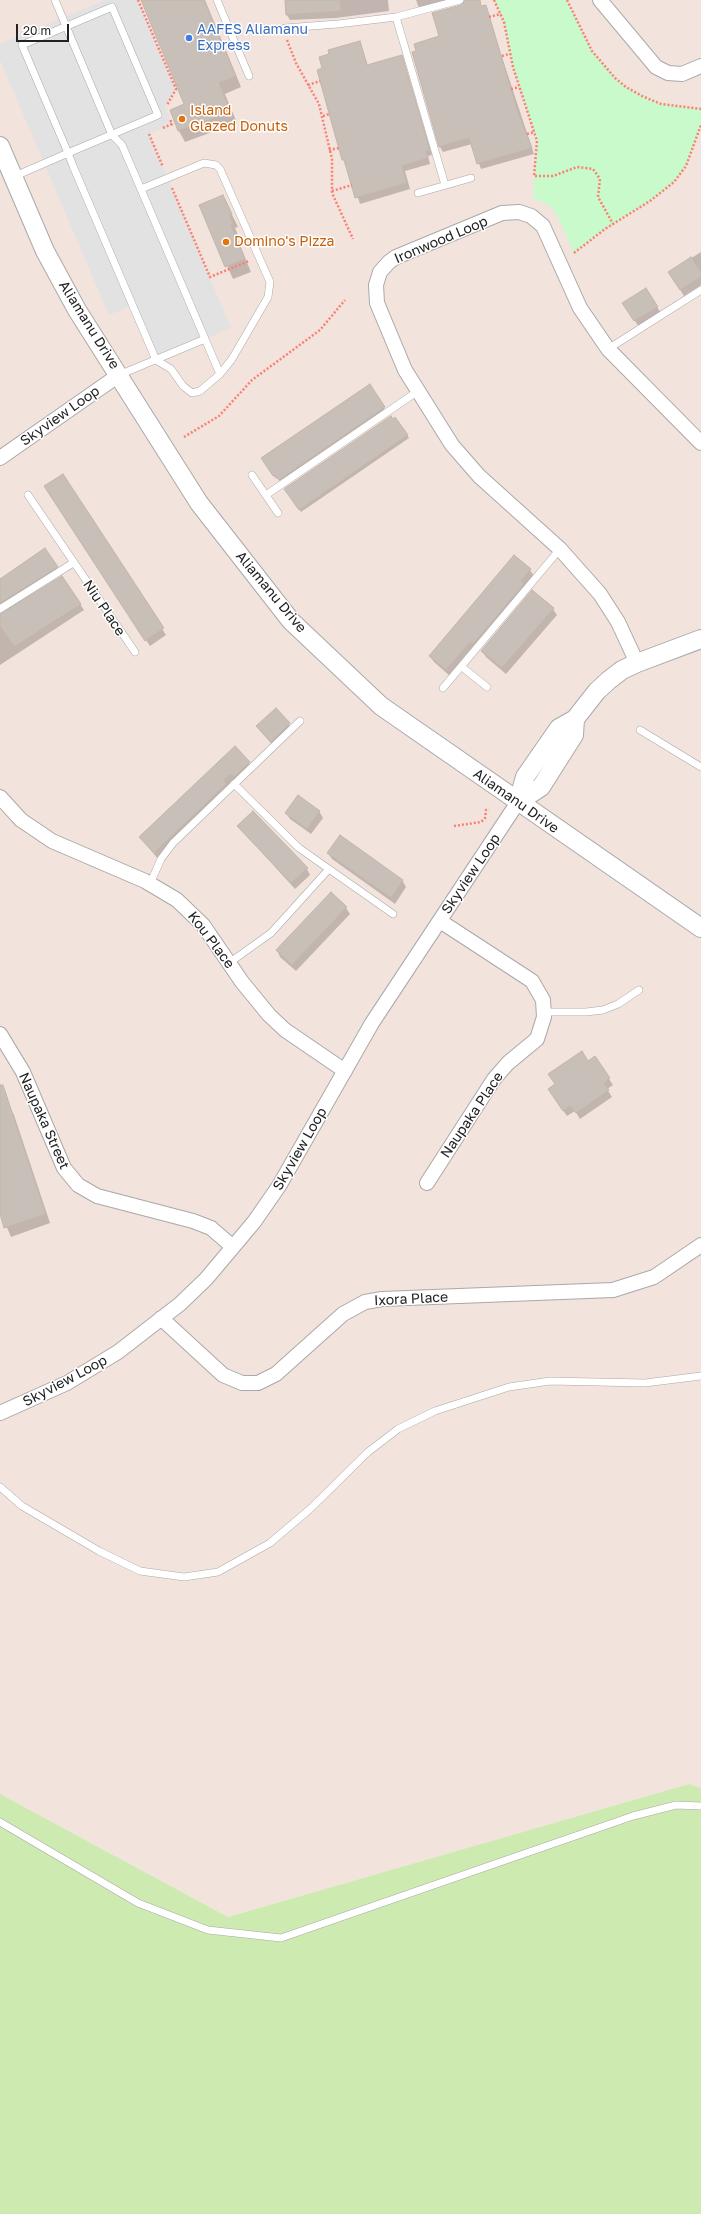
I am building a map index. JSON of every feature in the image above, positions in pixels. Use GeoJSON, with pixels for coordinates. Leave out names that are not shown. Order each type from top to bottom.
{"type":"FeatureCollection","features":[{"type":"Feature","properties":{"kind":"street"},"geometry":{"type":"LineString","coordinates":[[600,0],[656,67],[668,73],[682,74],[701,66]]}},
{"type":"Feature","properties":{"kind":"street","name":"Aliamanu Drive"},"geometry":{"type":"LineString","coordinates":[[0,146],[45,251],[76,310],[119,375],[199,503],[290,621],[381,706],[701,928]]}},
{"type":"Feature","properties":{"kind":"street","name":"Ironwood Loop"},"geometry":{"type":"LineString","coordinates":[[637,663],[618,622],[600,594],[560,549],[479,476],[452,445],[405,370],[377,302],[375,289],[378,276],[385,265],[396,257],[502,213],[523,213],[534,218],[543,226],[580,308],[608,348],[641,384],[701,443]]}},
{"type":"Feature","properties":{"kind":"street","name":"Skyview Loop"},"geometry":{"type":"LineString","coordinates":[[0,458],[119,375]]}},
{"type":"Feature","properties":{"kind":"street"},"geometry":{"type":"LineString","coordinates":[[518,802],[525,777],[559,728],[575,719],[597,691],[609,680],[622,670],[637,663],[701,639]]}},
{"type":"Feature","properties":{"kind":"street","name":"Kou Place"},"geometry":{"type":"LineString","coordinates":[[0,798],[21,820],[52,841],[150,884],[177,900],[203,925],[255,1000],[269,1015],[285,1030],[345,1071]]}},
{"type":"Feature","properties":{"kind":"street","name":"Skyview Loop"},"geometry":{"type":"LineString","coordinates":[[0,1413],[67,1383],[118,1352],[206,1280],[254,1222],[280,1186],[372,1023],[518,802]]}},
{"type":"Feature","properties":{"kind":"street","name":"Naupaka Place"},"geometry":{"type":"LineString","coordinates":[[427,1183],[494,1079],[508,1063],[537,1039],[544,1023],[544,1012],[538,990],[527,977],[440,921]]}},
{"type":"Feature","properties":{"kind":"street","name":"Naupaka Street"},"geometry":{"type":"LineString","coordinates":[[0,1034],[23,1072],[64,1168],[78,1185],[97,1196],[193,1220],[211,1228],[232,1247]]}},
{"type":"Feature","properties":{"kind":"street","name":"Ixora Place"},"geometry":{"type":"LineString","coordinates":[[161,1318],[223,1375],[242,1383],[258,1383],[276,1374],[343,1314],[365,1302],[382,1299],[613,1290],[627,1287],[654,1277],[701,1245]]}},
{"type":"Feature","properties":{"kind":"lane"},"geometry":{"type":"LineString","coordinates":[[55,0],[112,135],[122,145],[220,374]]}},
{"type":"Feature","properties":{"kind":"lane"},"geometry":{"type":"LineString","coordinates":[[217,0],[249,76]]}},
{"type":"Feature","properties":{"kind":"lane"},"geometry":{"type":"LineString","coordinates":[[285,28],[338,24],[396,17],[460,0]]}},
{"type":"Feature","properties":{"kind":"lane"},"geometry":{"type":"LineString","coordinates":[[12,177],[68,153],[112,135],[158,115],[112,7],[22,45],[68,153],[156,360],[171,370],[183,386],[192,393],[209,385],[232,359],[268,297],[270,282],[260,256],[220,169],[216,165],[204,163],[141,189]]}},
{"type":"Feature","properties":{"kind":"lane"},"geometry":{"type":"LineString","coordinates":[[396,17],[445,185]]}},
{"type":"Feature","properties":{"kind":"lane"},"geometry":{"type":"LineString","coordinates":[[418,193],[471,178]]}},
{"type":"Feature","properties":{"kind":"lane"},"geometry":{"type":"LineString","coordinates":[[608,348],[701,290]]}},
{"type":"Feature","properties":{"kind":"lane"},"geometry":{"type":"LineString","coordinates":[[119,375],[205,339]]}},
{"type":"Feature","properties":{"kind":"lane"},"geometry":{"type":"LineString","coordinates":[[266,495],[418,391]]}},
{"type":"Feature","properties":{"kind":"lane"},"geometry":{"type":"LineString","coordinates":[[252,475],[278,513]]}},
{"type":"Feature","properties":{"kind":"lane","name":"Niu Place"},"geometry":{"type":"LineString","coordinates":[[28,495],[135,652]]}},
{"type":"Feature","properties":{"kind":"lane"},"geometry":{"type":"LineString","coordinates":[[443,688],[560,549]]}},
{"type":"Feature","properties":{"kind":"lane"},"geometry":{"type":"LineString","coordinates":[[0,609],[74,563]]}},
{"type":"Feature","properties":{"kind":"lane"},"geometry":{"type":"LineString","coordinates":[[462,667],[487,687]]}},
{"type":"Feature","properties":{"kind":"lane"},"geometry":{"type":"LineString","coordinates":[[150,884],[161,859],[169,847],[300,721]]}},
{"type":"Feature","properties":{"kind":"lane"},"geometry":{"type":"LineString","coordinates":[[640,730],[701,767]]}},
{"type":"Feature","properties":{"kind":"lane"},"geometry":{"type":"LineString","coordinates":[[234,784],[299,848],[393,914]]}},
{"type":"Feature","properties":{"kind":"lane"},"geometry":{"type":"LineString","coordinates":[[230,963],[262,940],[329,869]]}},
{"type":"Feature","properties":{"kind":"lane"},"geometry":{"type":"LineString","coordinates":[[544,1012],[586,1012],[603,1010],[618,1004],[639,990]]}},
{"type":"Feature","properties":{"kind":"lane"},"geometry":{"type":"LineString","coordinates":[[0,1487],[22,1506],[99,1551],[140,1571],[184,1577],[218,1572],[244,1559],[270,1543],[310,1509],[368,1452],[398,1429],[435,1411],[509,1387],[550,1381],[645,1383],[701,1376]]}},
{"type":"Feature","properties":{"kind":"lane"},"geometry":{"type":"LineString","coordinates":[[0,1822],[138,1903],[208,1930],[281,1938],[633,1816],[676,1805],[701,1806]]}},
{"type":"Feature","properties":{"kind":"path"},"geometry":{"type":"LineString","coordinates":[[138,0],[176,89],[165,107]]}},
{"type":"Feature","properties":{"kind":"path"},"geometry":{"type":"LineString","coordinates":[[494,0],[501,14],[509,54],[535,132],[537,152],[534,176],[553,176],[577,167],[593,169],[600,179],[598,197],[612,224]]}},
{"type":"Feature","properties":{"kind":"path"},"geometry":{"type":"LineString","coordinates":[[567,0],[592,51],[615,78],[626,87],[661,104],[701,109]]}},
{"type":"Feature","properties":{"kind":"path"},"geometry":{"type":"LineString","coordinates":[[489,17],[501,14]]}},
{"type":"Feature","properties":{"kind":"path"},"geometry":{"type":"LineString","coordinates":[[285,28],[290,51],[323,116],[332,159],[332,190],[354,239]]}},
{"type":"Feature","properties":{"kind":"path"},"geometry":{"type":"LineString","coordinates":[[502,56],[509,54]]}},
{"type":"Feature","properties":{"kind":"path"},"geometry":{"type":"LineString","coordinates":[[308,85],[320,82]]}},
{"type":"Feature","properties":{"kind":"path"},"geometry":{"type":"LineString","coordinates":[[511,89],[520,87]]}},
{"type":"Feature","properties":{"kind":"path"},"geometry":{"type":"LineString","coordinates":[[323,116],[329,114]]}},
{"type":"Feature","properties":{"kind":"path"},"geometry":{"type":"LineString","coordinates":[[574,253],[612,224],[650,201],[674,182],[686,166],[701,125]]}},
{"type":"Feature","properties":{"kind":"path"},"geometry":{"type":"LineString","coordinates":[[528,134],[535,132]]}},
{"type":"Feature","properties":{"kind":"path"},"geometry":{"type":"LineString","coordinates":[[149,134],[210,277],[260,256]]}},
{"type":"Feature","properties":{"kind":"path"},"geometry":{"type":"LineString","coordinates":[[329,150],[339,148]]}},
{"type":"Feature","properties":{"kind":"path"},"geometry":{"type":"LineString","coordinates":[[332,190],[352,185]]}},
{"type":"Feature","properties":{"kind":"path"},"geometry":{"type":"LineString","coordinates":[[184,437],[219,416],[252,380],[320,330],[345,300]]}},
{"type":"Feature","properties":{"kind":"path"},"geometry":{"type":"LineString","coordinates":[[454,826],[481,822],[485,818],[486,810],[489,809]]}},
{"type":"Feature","properties":{"kind":"shaded area"},"geometry":{"type":"Polygon","coordinates":[[[0,0],[701,0],[701,1788],[689,1784],[228,1917],[0,1794],[0,0]]]}},
{"type":"Feature","properties":{"kind":"shaded area"},"geometry":{"type":"Polygon","coordinates":[[[105,0],[138,0],[176,89],[165,107],[172,124],[149,134],[231,328],[156,360],[133,305],[109,315],[0,60],[0,44],[105,0]]]}},
{"type":"Feature","properties":{"kind":"green space"},"geometry":{"type":"Polygon","coordinates":[[[494,0],[567,0],[592,51],[615,78],[626,87],[661,104],[701,109],[701,125],[686,166],[674,182],[650,201],[605,229],[574,253],[556,213],[550,206],[533,198],[537,141],[513,67],[504,22],[494,0]]]}},
{"type":"Feature","properties":{"kind":"green space"},"geometry":{"type":"Polygon","coordinates":[[[689,1784],[701,1788],[701,2214],[0,2214],[0,1794],[228,1917],[689,1784]]]}},
{"type":"Feature","properties":{"kind":"building","name":"AAFES Aliamanu Express"},"geometry":{"type":"Polygon","coordinates":[[[141,0],[204,0],[236,76],[219,83],[231,112],[178,131],[170,110],[184,104],[141,0]]]}},
{"type":"Feature","properties":{"kind":"building"},"geometry":{"type":"Polygon","coordinates":[[[285,0],[340,0],[341,11],[286,15],[285,0]]]}},
{"type":"Feature","properties":{"kind":"building"},"geometry":{"type":"Polygon","coordinates":[[[465,0],[480,0],[481,6],[486,5],[518,112],[532,148],[477,164],[469,138],[439,147],[412,52],[416,51],[414,44],[439,36],[432,13],[461,5],[465,0]]]}},
{"type":"Feature","properties":{"kind":"building"},"geometry":{"type":"Polygon","coordinates":[[[360,41],[367,65],[402,55],[430,150],[426,151],[428,158],[402,166],[407,183],[355,198],[344,160],[342,160],[317,70],[322,68],[319,57],[329,54],[328,50],[360,41]]]}},
{"type":"Feature","properties":{"kind":"building","name":"Domino's Pizza"},"geometry":{"type":"Polygon","coordinates":[[[223,195],[232,214],[229,215],[233,224],[231,225],[245,259],[225,267],[199,205],[223,195]]]}},
{"type":"Feature","properties":{"kind":"building"},"geometry":{"type":"Polygon","coordinates":[[[691,257],[701,272],[701,277],[680,290],[668,272],[691,257]]]}},
{"type":"Feature","properties":{"kind":"building"},"geometry":{"type":"Polygon","coordinates":[[[646,288],[658,307],[634,321],[622,303],[646,288]]]}},
{"type":"Feature","properties":{"kind":"building"},"geometry":{"type":"Polygon","coordinates":[[[370,384],[385,407],[279,480],[275,475],[273,476],[261,458],[370,384]]]}},
{"type":"Feature","properties":{"kind":"building"},"geometry":{"type":"Polygon","coordinates":[[[391,416],[393,419],[395,417],[408,435],[299,510],[284,489],[391,416]]]}},
{"type":"Feature","properties":{"kind":"building"},"geometry":{"type":"Polygon","coordinates":[[[63,474],[164,628],[145,641],[44,486],[63,474]]]}},
{"type":"Feature","properties":{"kind":"building"},"geometry":{"type":"Polygon","coordinates":[[[45,548],[58,567],[0,603],[0,579],[45,548]]]}},
{"type":"Feature","properties":{"kind":"building"},"geometry":{"type":"Polygon","coordinates":[[[514,555],[531,569],[521,581],[524,584],[473,644],[470,642],[446,670],[429,656],[514,555]]]}},
{"type":"Feature","properties":{"kind":"building"},"geometry":{"type":"Polygon","coordinates":[[[62,576],[81,604],[14,647],[0,626],[0,614],[62,576]]]}},
{"type":"Feature","properties":{"kind":"building"},"geometry":{"type":"Polygon","coordinates":[[[532,590],[554,608],[502,668],[481,651],[532,590]]]}},
{"type":"Feature","properties":{"kind":"building"},"geometry":{"type":"Polygon","coordinates":[[[276,708],[290,723],[271,742],[256,726],[276,708]]]}},
{"type":"Feature","properties":{"kind":"building"},"geometry":{"type":"Polygon","coordinates":[[[235,746],[250,762],[234,777],[230,774],[224,781],[227,783],[154,853],[139,837],[235,746]]]}},
{"type":"Feature","properties":{"kind":"building"},"geometry":{"type":"Polygon","coordinates":[[[298,795],[320,811],[307,829],[285,813],[298,795]]]}},
{"type":"Feature","properties":{"kind":"building"},"geometry":{"type":"Polygon","coordinates":[[[253,811],[308,868],[291,883],[237,826],[253,811]]]}},
{"type":"Feature","properties":{"kind":"building"},"geometry":{"type":"Polygon","coordinates":[[[340,835],[403,880],[391,898],[327,853],[340,835]]]}},
{"type":"Feature","properties":{"kind":"building"},"geometry":{"type":"Polygon","coordinates":[[[331,892],[347,907],[292,965],[276,950],[331,892]]]}},
{"type":"Feature","properties":{"kind":"building"},"geometry":{"type":"Polygon","coordinates":[[[582,1051],[588,1061],[595,1056],[610,1078],[604,1083],[609,1090],[576,1113],[570,1106],[563,1111],[548,1089],[555,1084],[548,1074],[582,1051]]]}},
{"type":"Feature","properties":{"kind":"building"},"geometry":{"type":"Polygon","coordinates":[[[0,1085],[3,1085],[46,1214],[4,1228],[0,1214],[0,1085]]]}},
{"type":"Feature","properties":{"kind":"place","name":"AAFES Aliamanu Express"},"geometry":{"type":"Point","coordinates":[189,38]}},
{"type":"Feature","properties":{"kind":"place","name":"Island Glazed Donuts"},"geometry":{"type":"Point","coordinates":[182,119]}},
{"type":"Feature","properties":{"kind":"place","name":"Domino's Pizza"},"geometry":{"type":"Point","coordinates":[226,242]}}]}
